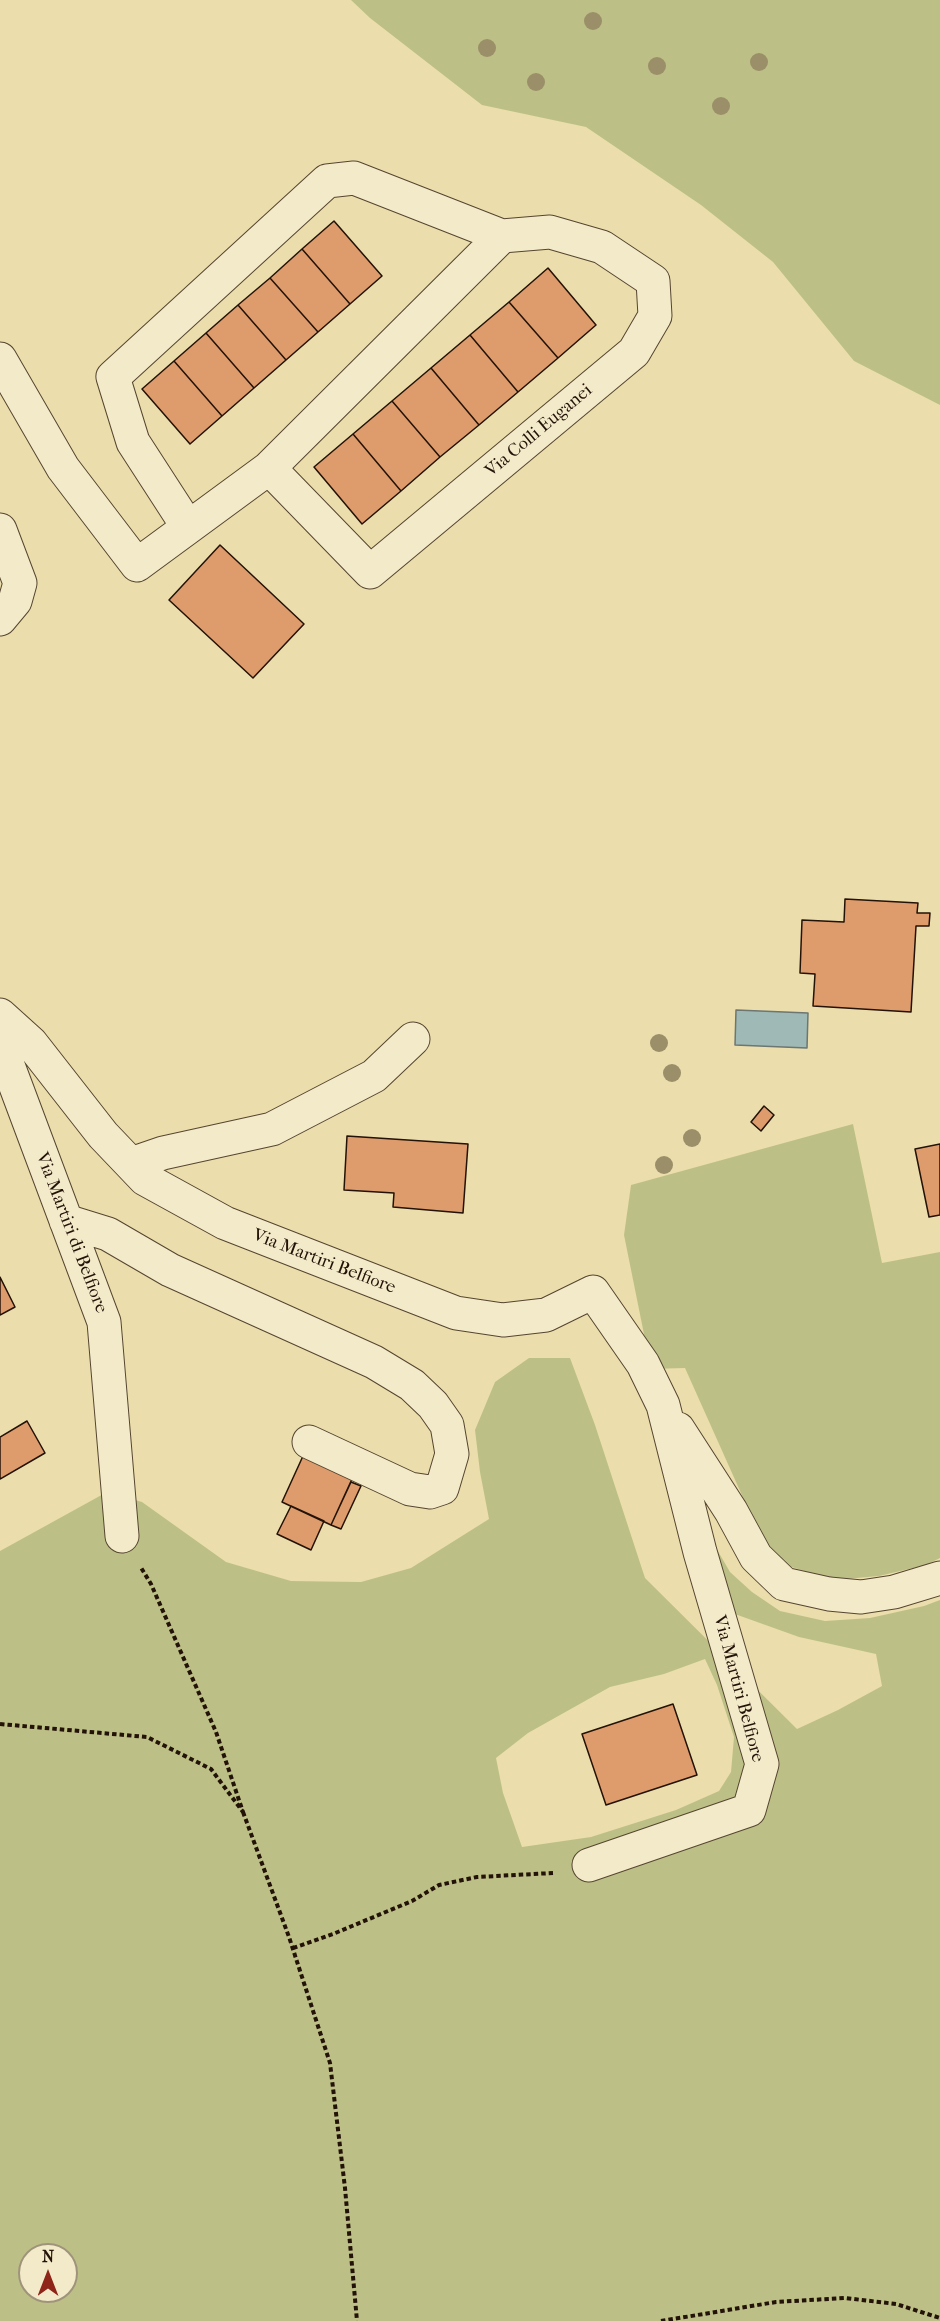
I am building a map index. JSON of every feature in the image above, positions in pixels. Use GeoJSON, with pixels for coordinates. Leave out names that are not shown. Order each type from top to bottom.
{"type":"FeatureCollection","features":[{"type":"Feature","properties":{"kind":"street","name":"Via Colli Euganei"},"geometry":{"type":"LineString","coordinates":[[188,527],[133,442],[113,377],[327,181],[354,178],[502,236],[550,232],[602,247],[653,281],[655,316],[634,352],[370,572],[269,468]]}},
{"type":"Feature","properties":{"kind":"street"},"geometry":{"type":"LineString","coordinates":[[0,359],[63,468],[137,565],[269,468],[502,236]]}},
{"type":"Feature","properties":{"kind":"street"},"geometry":{"type":"LineString","coordinates":[[0,530],[20,583],[15,601],[0,619]]}},
{"type":"Feature","properties":{"kind":"street","name":"Via Martiri Belfiore"},"geometry":{"type":"LineString","coordinates":[[0,1015],[31,1043],[103,1135],[145,1179],[225,1223],[456,1313],[503,1320],[546,1315],[593,1292],[643,1364],[663,1405],[731,1511],[756,1557],[784,1584],[829,1594],[861,1597],[894,1592],[940,1578]]}},
{"type":"Feature","properties":{"kind":"street"},"geometry":{"type":"LineString","coordinates":[[131,1164],[163,1153],[272,1129],[374,1076],[413,1039]]}},
{"type":"Feature","properties":{"kind":"street","name":"Via Martiri di Belfiore"},"geometry":{"type":"LineString","coordinates":[[0,1044],[104,1322],[122,1536]]}},
{"type":"Feature","properties":{"kind":"street"},"geometry":{"type":"LineString","coordinates":[[66,1221],[108,1234],[170,1270],[374,1362],[412,1385],[433,1405],[447,1425],[452,1454],[442,1488],[430,1492],[410,1489],[309,1442]]}},
{"type":"Feature","properties":{"kind":"street","name":"Via Martiri Belfiore"},"geometry":{"type":"LineString","coordinates":[[589,1865],[749,1810],[762,1764],[700,1551],[663,1405]]}},
{"type":"Feature","properties":{"kind":"path"},"geometry":{"type":"LineString","coordinates":[[122,1536],[151,1584],[216,1732],[293,1948],[330,2063],[345,2188],[357,2321]]}},
{"type":"Feature","properties":{"kind":"path"},"geometry":{"type":"LineString","coordinates":[[0,1724],[147,1737],[211,1769],[243,1812]]}},
{"type":"Feature","properties":{"kind":"path"},"geometry":{"type":"LineString","coordinates":[[293,1948],[412,1901],[439,1885],[477,1877],[547,1875],[589,1865]]}},
{"type":"Feature","properties":{"kind":"path"},"geometry":{"type":"LineString","coordinates":[[661,2321],[776,2302],[845,2298],[896,2304],[940,2318]]}},
{"type":"Feature","properties":{"kind":"green space"},"geometry":{"type":"Polygon","coordinates":[[[351,0],[940,0],[940,405],[854,361],[773,262],[701,205],[586,127],[482,105],[370,18],[351,0]]]}},
{"type":"Feature","properties":{"kind":"green space"},"geometry":{"type":"Polygon","coordinates":[[[853,1124],[882,1263],[940,1252],[940,1558],[926,1565],[879,1576],[834,1580],[785,1565],[762,1540],[685,1368],[651,1369],[624,1235],[631,1185],[853,1124]]]}},
{"type":"Feature","properties":{"kind":"green space"},"geometry":{"type":"Polygon","coordinates":[[[529,1358],[570,1358],[595,1425],[645,1578],[797,1729],[882,1686],[876,1654],[799,1637],[732,1613],[701,1522],[730,1572],[752,1592],[780,1611],[825,1621],[870,1618],[924,1606],[940,1600],[940,2321],[0,2321],[0,1551],[107,1492],[142,1502],[226,1562],[291,1581],[361,1582],[411,1568],[489,1519],[475,1430],[495,1382],[529,1358]],[[705,1659],[664,1674],[610,1687],[528,1733],[496,1758],[503,1793],[522,1847],[591,1837],[676,1810],[719,1791],[731,1772],[734,1737],[717,1685],[705,1659]]]}},
{"type":"Feature","properties":{"kind":"water"},"geometry":{"type":"Polygon","coordinates":[[[736,1010],[808,1013],[807,1048],[735,1045],[736,1010]]]}},
{"type":"Feature","properties":{"kind":"building"},"geometry":{"type":"Polygon","coordinates":[[[334,221],[382,276],[350,304],[302,249],[334,221]]]}},
{"type":"Feature","properties":{"kind":"building"},"geometry":{"type":"Polygon","coordinates":[[[302,249],[350,304],[318,332],[270,278],[302,249]]]}},
{"type":"Feature","properties":{"kind":"building"},"geometry":{"type":"Polygon","coordinates":[[[548,268],[596,325],[558,358],[509,302],[548,268]]]}},
{"type":"Feature","properties":{"kind":"building"},"geometry":{"type":"Polygon","coordinates":[[[270,278],[318,332],[286,360],[238,305],[270,278]]]}},
{"type":"Feature","properties":{"kind":"building"},"geometry":{"type":"Polygon","coordinates":[[[509,302],[558,358],[518,392],[470,335],[509,302]]]}},
{"type":"Feature","properties":{"kind":"building"},"geometry":{"type":"Polygon","coordinates":[[[238,305],[286,360],[254,388],[206,333],[238,305]]]}},
{"type":"Feature","properties":{"kind":"building"},"geometry":{"type":"Polygon","coordinates":[[[206,333],[254,388],[222,416],[174,361],[206,333]]]}},
{"type":"Feature","properties":{"kind":"building"},"geometry":{"type":"Polygon","coordinates":[[[470,335],[518,392],[479,425],[431,368],[470,335]]]}},
{"type":"Feature","properties":{"kind":"building"},"geometry":{"type":"Polygon","coordinates":[[[174,361],[222,416],[190,444],[142,389],[174,361]]]}},
{"type":"Feature","properties":{"kind":"building"},"geometry":{"type":"Polygon","coordinates":[[[431,368],[479,425],[440,457],[392,401],[431,368]]]}},
{"type":"Feature","properties":{"kind":"building"},"geometry":{"type":"Polygon","coordinates":[[[392,401],[440,457],[401,491],[353,434],[392,401]]]}},
{"type":"Feature","properties":{"kind":"building"},"geometry":{"type":"Polygon","coordinates":[[[353,434],[401,491],[362,524],[314,467],[353,434]]]}},
{"type":"Feature","properties":{"kind":"building"},"geometry":{"type":"Polygon","coordinates":[[[220,545],[304,624],[253,678],[169,600],[220,545]]]}},
{"type":"Feature","properties":{"kind":"building"},"geometry":{"type":"Polygon","coordinates":[[[845,899],[918,903],[917,913],[930,913],[929,926],[916,926],[911,1012],[813,1006],[815,974],[800,973],[802,920],[844,922],[845,899]]]}},
{"type":"Feature","properties":{"kind":"building"},"geometry":{"type":"Polygon","coordinates":[[[764,1106],[774,1115],[761,1131],[751,1122],[764,1106]]]}},
{"type":"Feature","properties":{"kind":"building"},"geometry":{"type":"Polygon","coordinates":[[[347,1136],[468,1144],[463,1213],[393,1207],[394,1193],[344,1190],[347,1136]]]}},
{"type":"Feature","properties":{"kind":"building"},"geometry":{"type":"Polygon","coordinates":[[[940,1144],[940,1215],[929,1217],[915,1149],[940,1144]]]}},
{"type":"Feature","properties":{"kind":"building"},"geometry":{"type":"Polygon","coordinates":[[[0,1277],[15,1307],[0,1315],[0,1277]]]}},
{"type":"Feature","properties":{"kind":"building"},"geometry":{"type":"Polygon","coordinates":[[[27,1421],[45,1453],[0,1479],[0,1437],[27,1421]]]}},
{"type":"Feature","properties":{"kind":"building"},"geometry":{"type":"Polygon","coordinates":[[[303,1456],[352,1479],[331,1525],[282,1502],[303,1456]]]}},
{"type":"Feature","properties":{"kind":"building"},"geometry":{"type":"Polygon","coordinates":[[[351,1482],[361,1486],[341,1529],[331,1525],[351,1482]]]}},
{"type":"Feature","properties":{"kind":"building"},"geometry":{"type":"Polygon","coordinates":[[[291,1506],[324,1521],[311,1550],[277,1534],[291,1506]]]}},
{"type":"Feature","properties":{"kind":"building"},"geometry":{"type":"Polygon","coordinates":[[[673,1704],[697,1775],[606,1805],[582,1734],[673,1704]]]}}]}
